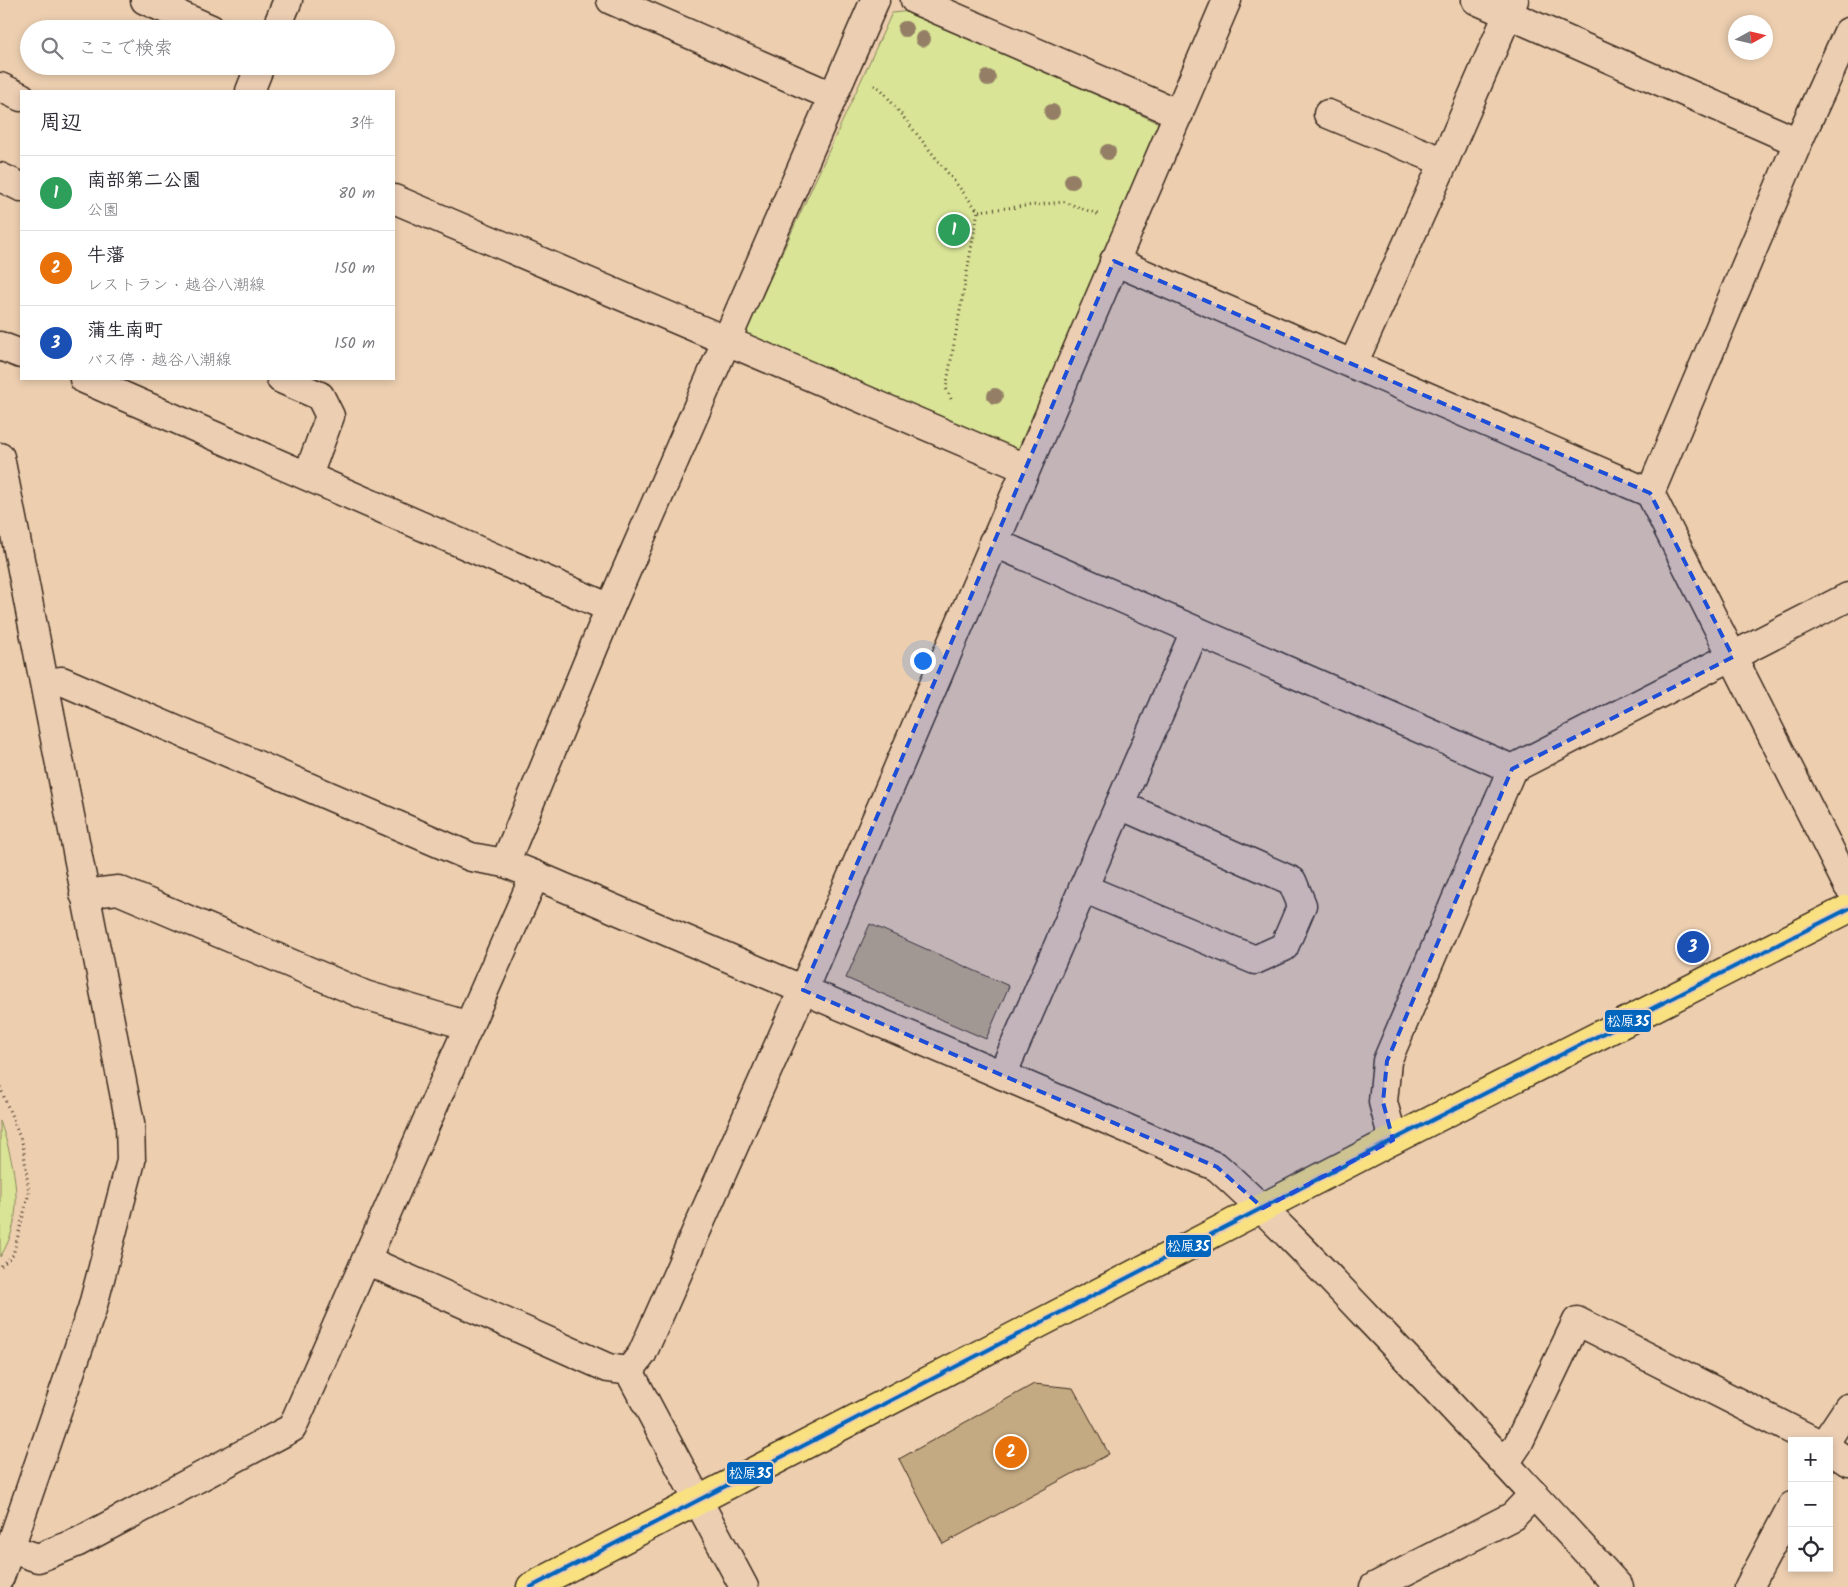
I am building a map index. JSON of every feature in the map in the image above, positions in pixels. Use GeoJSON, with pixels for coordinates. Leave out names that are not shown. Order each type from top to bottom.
{"type":"FeatureCollection","features":[{"type":"Feature","properties":{"kind":"main road"},"geometry":{"type":"LineString","coordinates":[[531,1587],[1393,1140],[1848,909]]}},
{"type":"Feature","properties":{"kind":"street"},"geometry":{"type":"LineString","coordinates":[[145,0],[191,20]]}},
{"type":"Feature","properties":{"kind":"street"},"geometry":{"type":"LineString","coordinates":[[280,20],[288,0]]}},
{"type":"Feature","properties":{"kind":"street"},"geometry":{"type":"LineString","coordinates":[[611,0],[832,96]]}},
{"type":"Feature","properties":{"kind":"street"},"geometry":{"type":"LineString","coordinates":[[505,863],[610,608],[875,0]]}},
{"type":"Feature","properties":{"kind":"street"},"geometry":{"type":"LineString","coordinates":[[915,0],[1178,114]]}},
{"type":"Feature","properties":{"kind":"street"},"geometry":{"type":"LineString","coordinates":[[629,1372],[642,1354],[803,990],[1227,0]]}},
{"type":"Feature","properties":{"kind":"street"},"geometry":{"type":"LineString","coordinates":[[1476,0],[1511,7],[1798,142]]}},
{"type":"Feature","properties":{"kind":"street"},"geometry":{"type":"LineString","coordinates":[[1353,364],[1511,7]]}},
{"type":"Feature","properties":{"kind":"street"},"geometry":{"type":"LineString","coordinates":[[1650,493],[1798,142],[1848,32]]}},
{"type":"Feature","properties":{"kind":"street"},"geometry":{"type":"LineString","coordinates":[[250,90],[256,75]]}},
{"type":"Feature","properties":{"kind":"street"},"geometry":{"type":"LineString","coordinates":[[0,87],[20,97]]}},
{"type":"Feature","properties":{"kind":"street"},"geometry":{"type":"LineString","coordinates":[[1328,114],[1444,162]]}},
{"type":"Feature","properties":{"kind":"street"},"geometry":{"type":"LineString","coordinates":[[0,177],[20,187]]}},
{"type":"Feature","properties":{"kind":"street"},"geometry":{"type":"LineString","coordinates":[[395,199],[671,319],[1025,468]]}},
{"type":"Feature","properties":{"kind":"street"},"geometry":{"type":"LineString","coordinates":[[1114,261],[1650,493],[1848,886]]}},
{"type":"Feature","properties":{"kind":"street"},"geometry":{"type":"LineString","coordinates":[[89,380],[122,386],[308,475],[610,608]]}},
{"type":"Feature","properties":{"kind":"street"},"geometry":{"type":"LineString","coordinates":[[283,380],[320,396],[330,416],[308,475]]}},
{"type":"Feature","properties":{"kind":"street"},"geometry":{"type":"LineString","coordinates":[[0,457],[3,484],[46,683],[84,894],[130,1124],[130,1161],[92,1309],[0,1578]]}},
{"type":"Feature","properties":{"kind":"street"},"geometry":{"type":"LineString","coordinates":[[994,542],[1512,769]]}},
{"type":"Feature","properties":{"kind":"street"},"geometry":{"type":"LineString","coordinates":[[1393,1140],[1383,1102],[1387,1061],[1512,769],[1848,597]]}},
{"type":"Feature","properties":{"kind":"street"},"geometry":{"type":"LineString","coordinates":[[1002,1076],[1195,631]]}},
{"type":"Feature","properties":{"kind":"street"},"geometry":{"type":"LineString","coordinates":[[46,683],[62,681],[470,856],[505,863],[535,875],[1217,1167],[1263,1208],[1506,1462],[1619,1587]]}},
{"type":"Feature","properties":{"kind":"street"},"geometry":{"type":"LineString","coordinates":[[1083,888],[1255,960],[1284,947],[1302,905],[1292,881],[1120,805]]}},
{"type":"Feature","properties":{"kind":"street"},"geometry":{"type":"LineString","coordinates":[[10,1549],[38,1558],[78,1542],[292,1428],[535,875]]}},
{"type":"Feature","properties":{"kind":"street"},"geometry":{"type":"LineString","coordinates":[[84,894],[118,890],[365,995],[469,1026]]}},
{"type":"Feature","properties":{"kind":"street"},"geometry":{"type":"LineString","coordinates":[[366,1260],[608,1368],[629,1372]]}},
{"type":"Feature","properties":{"kind":"street"},"geometry":{"type":"LineString","coordinates":[[1506,1462],[1518,1444],[1577,1321],[1806,1437]]}},
{"type":"Feature","properties":{"kind":"street"},"geometry":{"type":"LineString","coordinates":[[629,1372],[744,1587]]}},
{"type":"Feature","properties":{"kind":"street"},"geometry":{"type":"LineString","coordinates":[[1829,1437],[1848,1408]]}},
{"type":"Feature","properties":{"kind":"street"},"geometry":{"type":"LineString","coordinates":[[1833,1452],[1848,1462]]}},
{"type":"Feature","properties":{"kind":"street"},"geometry":{"type":"LineString","coordinates":[[1374,1587],[1513,1516],[1534,1494]]}},
{"type":"Feature","properties":{"kind":"street"},"geometry":{"type":"LineString","coordinates":[[1749,1587],[1788,1514]]}},
{"type":"Feature","properties":{"kind":"path"},"geometry":{"type":"LineString","coordinates":[[872,85],[881,89],[978,211],[946,388],[956,412],[946,436]]}},
{"type":"Feature","properties":{"kind":"path"},"geometry":{"type":"LineString","coordinates":[[978,211],[1064,202],[1080,207]]}},
{"type":"Feature","properties":{"kind":"path"},"geometry":{"type":"LineString","coordinates":[[0,1087],[23,1145],[29,1193],[13,1256],[0,1267]]}},
{"type":"Feature","properties":{"kind":"highlighted area"},"geometry":{"type":"Polygon","coordinates":[[[1114,261],[1650,493],[1733,657],[1512,769],[1387,1061],[1383,1102],[1393,1140],[1263,1208],[1217,1167],[803,990],[1114,261]]]}},
{"type":"Feature","properties":{"kind":"green space"},"geometry":{"type":"Polygon","coordinates":[[[911,11],[1161,124],[1018,451],[744,336],[892,13],[911,11]]]}},
{"type":"Feature","properties":{"kind":"green space"},"geometry":{"type":"Polygon","coordinates":[[[0,1121],[14,1173],[16,1208],[14,1225],[0,1257],[0,1121]]]}},
{"type":"Feature","properties":{"kind":"building"},"geometry":{"type":"Polygon","coordinates":[[[870,924],[1009,986],[986,1039],[846,978],[870,924]]]}},
{"type":"Feature","properties":{"kind":"building"},"geometry":{"type":"Polygon","coordinates":[[[1034,1384],[1073,1388],[1109,1454],[943,1544],[899,1459],[1034,1384]]]}},
{"type":"Feature","properties":{"kind":"transit line","name":"松原35"},"geometry":{"type":"LineString","coordinates":[[531,1587],[1393,1140],[1848,909]]}},
{"type":"Feature","properties":{"kind":"place","name":"南部第二公園"},"geometry":{"type":"Point","coordinates":[954,230]}},
{"type":"Feature","properties":{"kind":"place","name":"蒲生南町"},"geometry":{"type":"Point","coordinates":[1693,947]}},
{"type":"Feature","properties":{"kind":"place","name":"牛藩"},"geometry":{"type":"Point","coordinates":[1011,1452]}}]}
